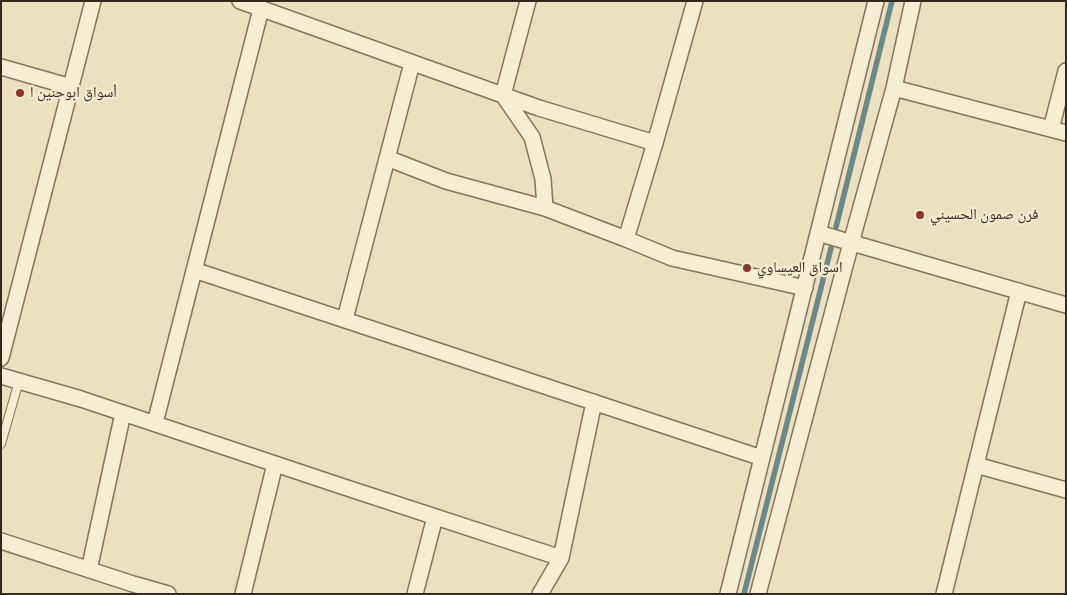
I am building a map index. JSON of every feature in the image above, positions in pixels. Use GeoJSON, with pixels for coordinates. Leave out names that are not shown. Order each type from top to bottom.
{"type":"FeatureCollection","features":[{"type":"Feature","properties":{"kind":"street"},"geometry":{"type":"LineString","coordinates":[[1,358],[93,1]]}},
{"type":"Feature","properties":{"kind":"street"},"geometry":{"type":"LineString","coordinates":[[240,1],[503,96],[655,143]]}},
{"type":"Feature","properties":{"kind":"street"},"geometry":{"type":"LineString","coordinates":[[503,96],[528,1]]}},
{"type":"Feature","properties":{"kind":"street"},"geometry":{"type":"LineString","coordinates":[[626,238],[696,1]]}},
{"type":"Feature","properties":{"kind":"street"},"geometry":{"type":"LineString","coordinates":[[728,594],[876,1]]}},
{"type":"Feature","properties":{"kind":"street"},"geometry":{"type":"LineString","coordinates":[[758,594],[894,88],[914,1]]}},
{"type":"Feature","properties":{"kind":"street"},"geometry":{"type":"LineString","coordinates":[[155,424],[261,8]]}},
{"type":"Feature","properties":{"kind":"street"},"geometry":{"type":"LineString","coordinates":[[344,319],[412,63]]}},
{"type":"Feature","properties":{"kind":"street"},"geometry":{"type":"LineString","coordinates":[[1,67],[71,87]]}},
{"type":"Feature","properties":{"kind":"street"},"geometry":{"type":"LineString","coordinates":[[1051,129],[1066,71]]}},
{"type":"Feature","properties":{"kind":"street"},"geometry":{"type":"LineString","coordinates":[[894,88],[1066,133]]}},
{"type":"Feature","properties":{"kind":"street"},"geometry":{"type":"LineString","coordinates":[[503,96],[532,137],[543,178],[545,208]]}},
{"type":"Feature","properties":{"kind":"street"},"geometry":{"type":"LineString","coordinates":[[387,158],[446,181],[545,208],[626,238],[672,258],[804,288]]}},
{"type":"Feature","properties":{"kind":"street"},"geometry":{"type":"LineString","coordinates":[[818,233],[1066,305]]}},
{"type":"Feature","properties":{"kind":"street"},"geometry":{"type":"LineString","coordinates":[[194,270],[762,458]]}},
{"type":"Feature","properties":{"kind":"street"},"geometry":{"type":"LineString","coordinates":[[944,594],[1019,291]]}},
{"type":"Feature","properties":{"kind":"street"},"geometry":{"type":"LineString","coordinates":[[1,376],[81,399],[561,558]]}},
{"type":"Feature","properties":{"kind":"street"},"geometry":{"type":"LineString","coordinates":[[540,594],[561,558],[594,402]]}},
{"type":"Feature","properties":{"kind":"street"},"geometry":{"type":"LineString","coordinates":[[89,570],[124,413]]}},
{"type":"Feature","properties":{"kind":"street"},"geometry":{"type":"LineString","coordinates":[[243,594],[275,464]]}},
{"type":"Feature","properties":{"kind":"street"},"geometry":{"type":"LineString","coordinates":[[976,465],[1066,490]]}},
{"type":"Feature","properties":{"kind":"street"},"geometry":{"type":"LineString","coordinates":[[415,594],[435,517]]}},
{"type":"Feature","properties":{"kind":"street"},"geometry":{"type":"LineString","coordinates":[[1,541],[168,594]]}},
{"type":"Feature","properties":{"kind":"lane"},"geometry":{"type":"LineString","coordinates":[[1,444],[19,381]]}},
{"type":"Feature","properties":{"kind":"waterway"},"geometry":{"type":"LineString","coordinates":[[836,227],[892,1]]}},
{"type":"Feature","properties":{"kind":"waterway"},"geometry":{"type":"LineString","coordinates":[[744,594],[831,248]]}},
{"type":"Feature","properties":{"kind":"place","name":"أسواق ابوحنين ا"},"geometry":{"type":"Point","coordinates":[20,93]}},
{"type":"Feature","properties":{"kind":"place","name":"فرن صمون الحسيني"},"geometry":{"type":"Point","coordinates":[920,215]}},
{"type":"Feature","properties":{"kind":"place","name":"اسواق العيساوي"},"geometry":{"type":"Point","coordinates":[747,268]}}]}
